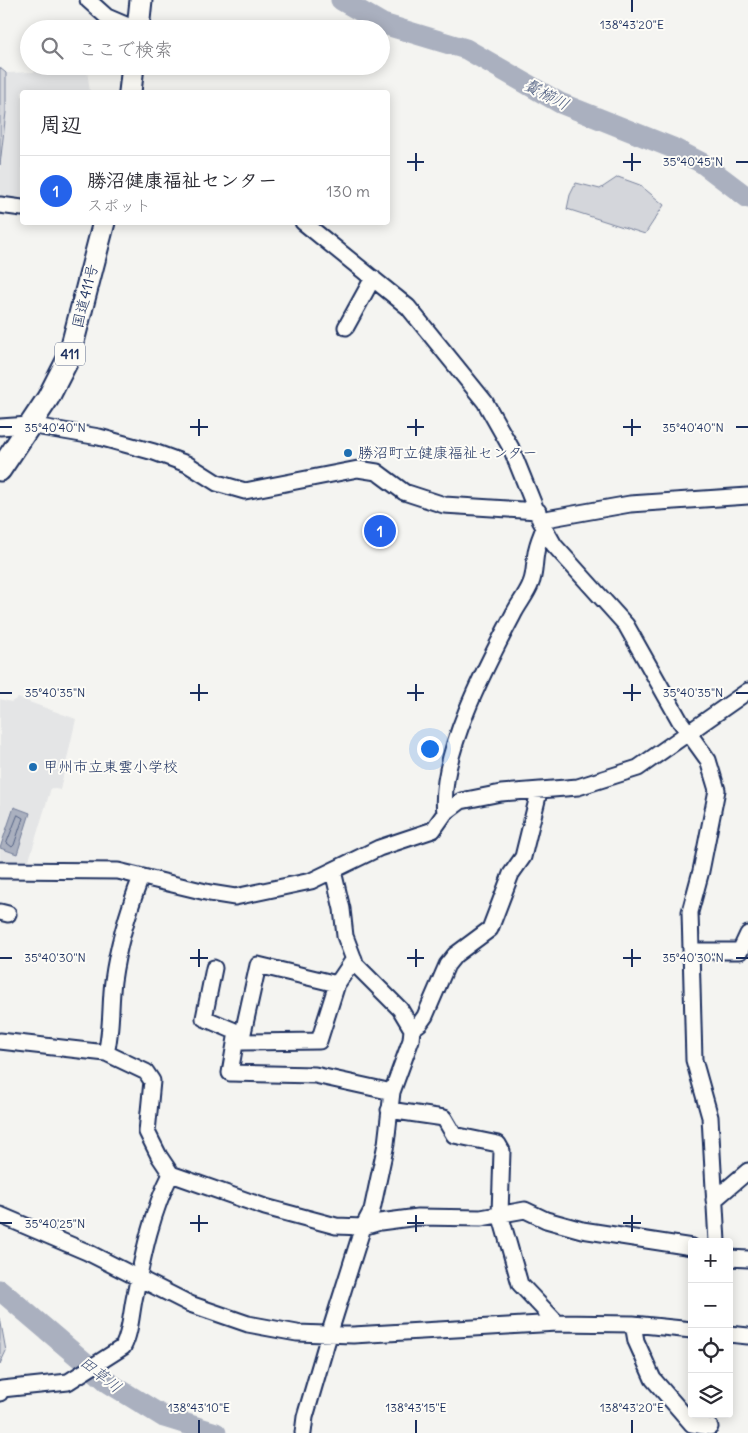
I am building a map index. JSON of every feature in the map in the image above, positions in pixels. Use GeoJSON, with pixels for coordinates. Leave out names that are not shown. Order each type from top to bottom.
{"type":"FeatureCollection","features":[{"type":"Feature","properties":{"kind":"highway"},"geometry":{"type":"LineString","coordinates":[[138,20],[141,0]]}},
{"type":"Feature","properties":{"kind":"highway"},"geometry":{"type":"LineString","coordinates":[[130,90],[132,75]]}},
{"type":"Feature","properties":{"kind":"highway","name":"国道411号"},"geometry":{"type":"LineString","coordinates":[[0,470],[28,425],[48,398],[69,357],[103,225]]}},
{"type":"Feature","properties":{"kind":"street"},"geometry":{"type":"LineString","coordinates":[[88,0],[107,17],[114,20]]}},
{"type":"Feature","properties":{"kind":"street"},"geometry":{"type":"LineString","coordinates":[[0,205],[20,208]]}},
{"type":"Feature","properties":{"kind":"street"},"geometry":{"type":"LineString","coordinates":[[307,225],[408,306],[485,402],[511,448],[541,520],[554,545],[626,625],[680,721],[708,760],[716,790],[701,871],[690,912],[694,1060],[710,1117],[716,1238]]}},
{"type":"Feature","properties":{"kind":"street"},"geometry":{"type":"LineString","coordinates":[[346,327],[373,278]]}},
{"type":"Feature","properties":{"kind":"street"},"geometry":{"type":"LineString","coordinates":[[0,427],[28,425],[99,437],[154,452],[187,464],[217,483],[245,491],[358,469],[376,472],[404,492],[444,505],[541,520],[630,504],[748,496]]}},
{"type":"Feature","properties":{"kind":"street"},"geometry":{"type":"LineString","coordinates":[[445,813],[443,796],[445,783],[458,736],[484,674],[514,612],[532,583],[541,520]]}},
{"type":"Feature","properties":{"kind":"street"},"geometry":{"type":"LineString","coordinates":[[0,870],[95,869],[118,871],[235,897],[311,881],[378,848],[433,830],[445,813],[462,801],[501,793],[539,792],[578,787],[638,768],[748,691]]}},
{"type":"Feature","properties":{"kind":"street"},"geometry":{"type":"LineString","coordinates":[[412,1028],[420,1023],[425,1016],[447,965],[455,955],[490,929],[511,874],[523,857],[539,792]]}},
{"type":"Feature","properties":{"kind":"street"},"geometry":{"type":"LineString","coordinates":[[303,1433],[305,1417],[329,1335],[363,1227],[372,1210],[386,1144],[392,1092],[411,1040],[412,1028],[400,1009],[356,964],[345,936],[342,909],[333,871]]}},
{"type":"Feature","properties":{"kind":"street"},"geometry":{"type":"LineString","coordinates":[[106,1053],[111,1034],[109,1019],[118,945],[141,877]]}},
{"type":"Feature","properties":{"kind":"street"},"geometry":{"type":"LineString","coordinates":[[691,951],[740,951],[748,934]]}},
{"type":"Feature","properties":{"kind":"street"},"geometry":{"type":"LineString","coordinates":[[337,984],[258,965],[241,1042],[319,1041],[337,984],[354,959]]}},
{"type":"Feature","properties":{"kind":"street"},"geometry":{"type":"LineString","coordinates":[[214,968],[204,1018],[238,1032],[230,1073],[315,1075],[392,1092]]}},
{"type":"Feature","properties":{"kind":"street"},"geometry":{"type":"LineString","coordinates":[[0,1041],[106,1053],[146,1072],[152,1082],[148,1132],[171,1174],[265,1207],[336,1226],[363,1227],[380,1222],[418,1218],[481,1218],[525,1210],[546,1220],[582,1230],[688,1246]]}},
{"type":"Feature","properties":{"kind":"street"},"geometry":{"type":"LineString","coordinates":[[389,1110],[444,1118],[454,1135],[498,1144],[502,1151],[500,1214],[520,1284],[557,1323]]}},
{"type":"Feature","properties":{"kind":"street"},"geometry":{"type":"LineString","coordinates":[[714,1200],[748,1172]]}},
{"type":"Feature","properties":{"kind":"street"},"geometry":{"type":"LineString","coordinates":[[0,1393],[2,1390],[68,1382],[123,1347],[127,1339],[149,1233],[164,1187],[171,1174]]}},
{"type":"Feature","properties":{"kind":"street"},"geometry":{"type":"LineString","coordinates":[[0,1215],[87,1252],[190,1304],[248,1324],[297,1334],[329,1335],[557,1323],[633,1324],[688,1330]]}},
{"type":"Feature","properties":{"kind":"street"},"geometry":{"type":"LineString","coordinates":[[733,1258],[748,1259]]}},
{"type":"Feature","properties":{"kind":"street"},"geometry":{"type":"LineString","coordinates":[[633,1324],[641,1355],[653,1379],[692,1424],[710,1425]]}},
{"type":"Feature","properties":{"kind":"street"},"geometry":{"type":"LineString","coordinates":[[733,1334],[748,1336]]}},
{"type":"Feature","properties":{"kind":"shaded area"},"geometry":{"type":"Polygon","coordinates":[[[0,68],[6,73],[6,112],[0,165],[0,68]]]}},
{"type":"Feature","properties":{"kind":"shaded area"},"geometry":{"type":"Polygon","coordinates":[[[20,72],[20,75],[88,75],[90,90],[20,90],[20,208],[0,205],[0,165],[6,112],[6,73],[20,72]]]}},
{"type":"Feature","properties":{"kind":"shaded area"},"geometry":{"type":"Polygon","coordinates":[[[618,177],[640,185],[664,205],[645,234],[567,209],[570,195],[576,183],[600,189],[618,177]]]}},
{"type":"Feature","properties":{"kind":"shaded area","name":"甲州市立東雲小学校"},"geometry":{"type":"Polygon","coordinates":[[[18,698],[76,719],[60,790],[51,788],[26,870],[0,870],[0,699],[11,702],[18,698]]]}},
{"type":"Feature","properties":{"kind":"shaded area"},"geometry":{"type":"Polygon","coordinates":[[[0,1318],[6,1351],[0,1364],[0,1318]]]}},
{"type":"Feature","properties":{"kind":"water"},"geometry":{"type":"Polygon","coordinates":[[[14,807],[30,813],[17,854],[0,848],[14,807]]]}},
{"type":"Feature","properties":{"kind":"waterway","name":"鬢櫛川"},"geometry":{"type":"LineString","coordinates":[[341,0],[376,20]]}},
{"type":"Feature","properties":{"kind":"waterway","name":"鬢櫛川"},"geometry":{"type":"LineString","coordinates":[[390,26],[466,49],[560,103],[673,148],[702,163],[748,198]]}},
{"type":"Feature","properties":{"kind":"waterway","name":"田草川"},"geometry":{"type":"LineString","coordinates":[[0,1290],[109,1383],[164,1417],[216,1433]]}},
{"type":"Feature","properties":{"kind":"place","name":"勝沼町立健康福祉センター"},"geometry":{"type":"Point","coordinates":[348,453]}},
{"type":"Feature","properties":{"kind":"place","name":"勝沼健康福祉センター"},"geometry":{"type":"Point","coordinates":[380,531]}},
{"type":"Feature","properties":{"kind":"place","name":"甲州市立東雲小学校"},"geometry":{"type":"Point","coordinates":[33,767]}}]}
